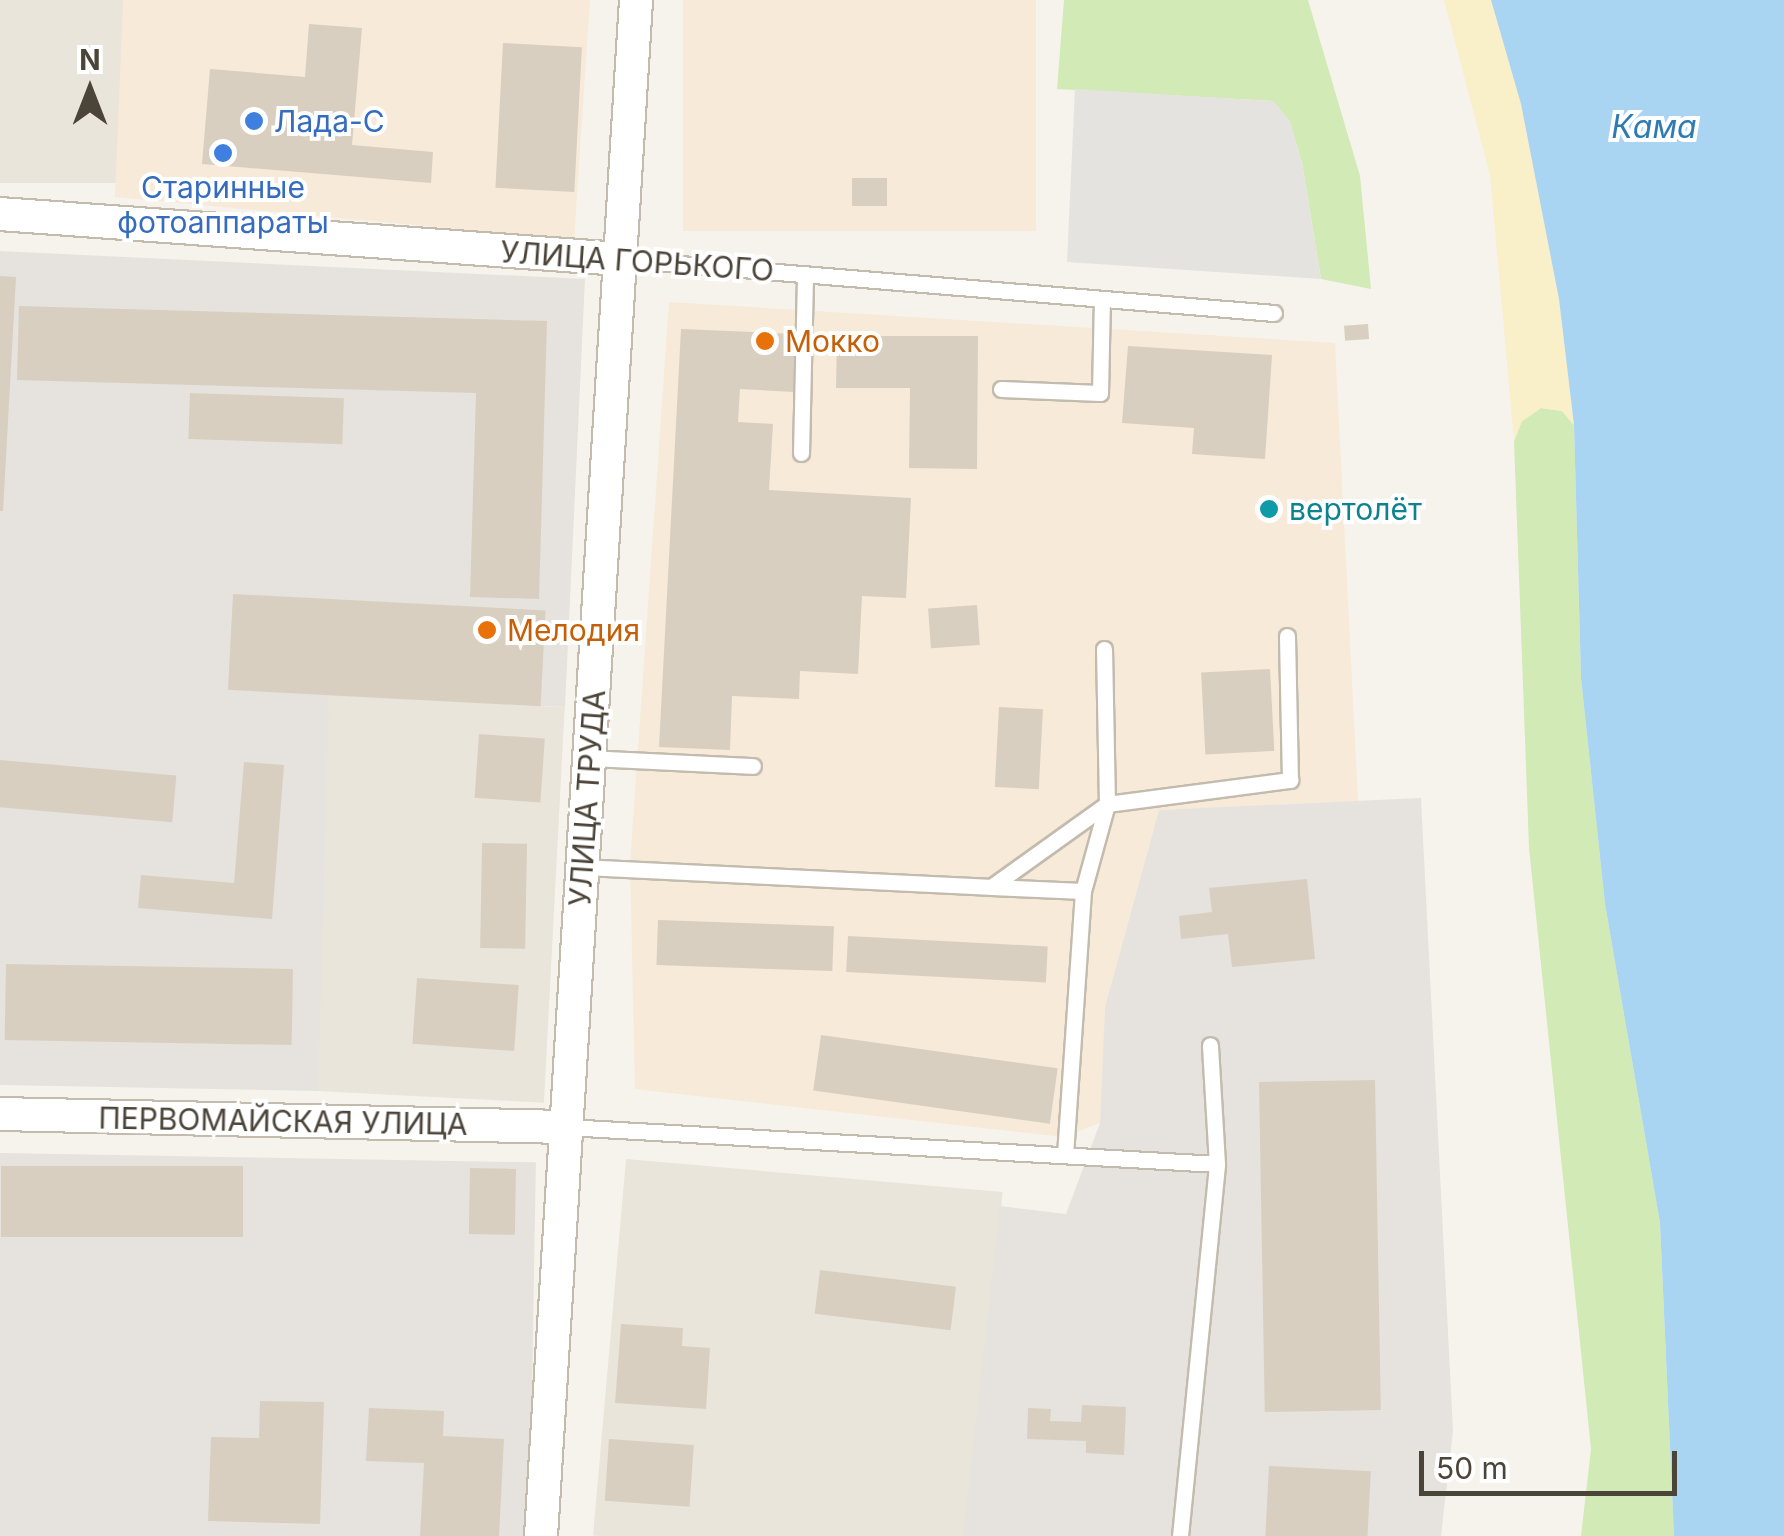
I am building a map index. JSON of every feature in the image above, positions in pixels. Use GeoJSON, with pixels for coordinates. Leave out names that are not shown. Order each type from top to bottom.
{"type":"FeatureCollection","features":[{"type":"Feature","properties":{"kind":"street","name":"УЛИЦА ТРУДА"},"geometry":{"type":"LineString","coordinates":[[542,1536],[636,0]]}},
{"type":"Feature","properties":{"kind":"street","name":"УЛИЦА ГОРЬКОГО"},"geometry":{"type":"LineString","coordinates":[[0,214],[620,258]]}},
{"type":"Feature","properties":{"kind":"street","name":"ПЕРВОМАЙСКАЯ УЛИЦА"},"geometry":{"type":"LineString","coordinates":[[0,1114],[566,1127]]}},
{"type":"Feature","properties":{"kind":"lane","name":"УЛИЦА ГОРЬКОГО"},"geometry":{"type":"LineString","coordinates":[[620,258],[1274,313]]}},
{"type":"Feature","properties":{"kind":"lane"},"geometry":{"type":"LineString","coordinates":[[801,453],[805,274]]}},
{"type":"Feature","properties":{"kind":"lane"},"geometry":{"type":"LineString","coordinates":[[1001,389],[1100,393],[1102,299]]}},
{"type":"Feature","properties":{"kind":"lane"},"geometry":{"type":"LineString","coordinates":[[991,887],[1107,804],[1290,780],[1288,636]]}},
{"type":"Feature","properties":{"kind":"lane"},"geometry":{"type":"LineString","coordinates":[[1065,1153],[1083,891],[1107,804],[1104,648]]}},
{"type":"Feature","properties":{"kind":"lane"},"geometry":{"type":"LineString","coordinates":[[589,758],[753,766]]}},
{"type":"Feature","properties":{"kind":"lane"},"geometry":{"type":"LineString","coordinates":[[582,867],[1083,891]]}},
{"type":"Feature","properties":{"kind":"lane"},"geometry":{"type":"LineString","coordinates":[[1180,1536],[1217,1164],[1210,1046]]}},
{"type":"Feature","properties":{"kind":"lane"},"geometry":{"type":"LineString","coordinates":[[566,1127],[1217,1164]]}},
{"type":"Feature","properties":{"kind":"shaded area"},"geometry":{"type":"Polygon","coordinates":[[[0,0],[123,0],[123,183],[0,183],[0,0]]]}},
{"type":"Feature","properties":{"kind":"shaded area"},"geometry":{"type":"Polygon","coordinates":[[[123,0],[590,0],[574,240],[115,197],[123,0]]]}},
{"type":"Feature","properties":{"kind":"shaded area"},"geometry":{"type":"Polygon","coordinates":[[[683,0],[1036,0],[1036,231],[683,231],[683,0]]]}},
{"type":"Feature","properties":{"kind":"shaded area"},"geometry":{"type":"Polygon","coordinates":[[[1075,89],[1273,101],[1290,122],[1302,163],[1321,279],[1067,262],[1075,89]]]}},
{"type":"Feature","properties":{"kind":"shaded area"},"geometry":{"type":"Polygon","coordinates":[[[0,251],[585,279],[565,707],[329,696],[318,1091],[0,1085],[0,251]]]}},
{"type":"Feature","properties":{"kind":"shaded area"},"geometry":{"type":"Polygon","coordinates":[[[669,302],[1335,343],[1358,801],[1159,810],[1105,1007],[1100,1123],[1063,1137],[635,1089],[630,864],[669,302]]]}},
{"type":"Feature","properties":{"kind":"shaded area"},"geometry":{"type":"Polygon","coordinates":[[[329,695],[565,707],[544,1103],[308,1090],[329,695]]]}},
{"type":"Feature","properties":{"kind":"shaded area"},"geometry":{"type":"Polygon","coordinates":[[[1421,798],[1453,1431],[1441,1536],[963,1536],[1000,1206],[1066,1214],[1100,1123],[1105,1007],[1159,810],[1421,798]]]}},
{"type":"Feature","properties":{"kind":"shaded area"},"geometry":{"type":"Polygon","coordinates":[[[0,1153],[536,1162],[529,1536],[0,1536],[0,1153]]]}},
{"type":"Feature","properties":{"kind":"shaded area"},"geometry":{"type":"Polygon","coordinates":[[[626,1159],[1003,1192],[972,1536],[593,1536],[626,1159]]]}},
{"type":"Feature","properties":{"kind":"green space"},"geometry":{"type":"Polygon","coordinates":[[[1064,0],[1308,0],[1360,176],[1371,289],[1321,279],[1302,163],[1290,122],[1273,101],[1057,89],[1064,0]]]}},
{"type":"Feature","properties":{"kind":"green space"},"geometry":{"type":"Polygon","coordinates":[[[1541,408],[1562,411],[1574,425],[1581,678],[1605,904],[1660,1223],[1674,1536],[1581,1536],[1591,1449],[1529,848],[1514,441],[1522,421],[1541,408]]]}},
{"type":"Feature","properties":{"kind":"sand"},"geometry":{"type":"Polygon","coordinates":[[[1444,0],[1491,0],[1521,104],[1559,299],[1574,425],[1562,411],[1541,408],[1522,421],[1514,441],[1490,175],[1444,0]]]}},
{"type":"Feature","properties":{"kind":"water","name":"Кама"},"geometry":{"type":"Polygon","coordinates":[[[1491,0],[1784,0],[1784,1536],[1674,1536],[1660,1223],[1605,904],[1581,678],[1574,425],[1559,299],[1521,104],[1491,0]]]}},
{"type":"Feature","properties":{"kind":"building"},"geometry":{"type":"Polygon","coordinates":[[[309,24],[362,28],[352,145],[433,152],[431,183],[202,164],[210,69],[305,77],[309,24]]]}},
{"type":"Feature","properties":{"kind":"building"},"geometry":{"type":"Polygon","coordinates":[[[503,43],[582,47],[574,192],[495,188],[503,43]]]}},
{"type":"Feature","properties":{"kind":"building"},"geometry":{"type":"Polygon","coordinates":[[[852,178],[887,178],[887,206],[852,206],[852,178]]]}},
{"type":"Feature","properties":{"kind":"building"},"geometry":{"type":"Polygon","coordinates":[[[0,276],[16,277],[3,511],[0,511],[0,276]]]}},
{"type":"Feature","properties":{"kind":"building"},"geometry":{"type":"Polygon","coordinates":[[[19,306],[547,321],[539,599],[470,597],[476,393],[17,380],[19,306]]]}},
{"type":"Feature","properties":{"kind":"building"},"geometry":{"type":"Polygon","coordinates":[[[1368,324],[1369,339],[1345,341],[1344,326],[1368,324]]]}},
{"type":"Feature","properties":{"kind":"building"},"geometry":{"type":"Polygon","coordinates":[[[681,329],[796,334],[793,392],[740,389],[738,422],[773,424],[769,490],[911,498],[906,598],[862,596],[858,674],[800,671],[799,699],[732,696],[730,750],[659,747],[681,329]]]}},
{"type":"Feature","properties":{"kind":"building"},"geometry":{"type":"Polygon","coordinates":[[[837,336],[978,336],[977,469],[909,468],[910,388],[836,388],[837,336]]]}},
{"type":"Feature","properties":{"kind":"building"},"geometry":{"type":"Polygon","coordinates":[[[1128,346],[1272,355],[1265,459],[1192,454],[1194,428],[1122,423],[1128,346]]]}},
{"type":"Feature","properties":{"kind":"building"},"geometry":{"type":"Polygon","coordinates":[[[190,393],[344,398],[342,444],[188,439],[190,393]]]}},
{"type":"Feature","properties":{"kind":"building"},"geometry":{"type":"Polygon","coordinates":[[[233,594],[546,610],[541,706],[228,690],[233,594]]]}},
{"type":"Feature","properties":{"kind":"building"},"geometry":{"type":"Polygon","coordinates":[[[977,605],[980,645],[931,648],[928,608],[977,605]]]}},
{"type":"Feature","properties":{"kind":"building"},"geometry":{"type":"Polygon","coordinates":[[[1270,669],[1274,751],[1205,754],[1201,673],[1270,669]]]}},
{"type":"Feature","properties":{"kind":"building"},"geometry":{"type":"Polygon","coordinates":[[[999,707],[1043,709],[1039,789],[995,787],[999,707]]]}},
{"type":"Feature","properties":{"kind":"building"},"geometry":{"type":"Polygon","coordinates":[[[479,734],[545,739],[540,802],[475,798],[479,734]]]}},
{"type":"Feature","properties":{"kind":"building"},"geometry":{"type":"Polygon","coordinates":[[[0,760],[176,775],[172,822],[0,807],[0,760]]]}},
{"type":"Feature","properties":{"kind":"building"},"geometry":{"type":"Polygon","coordinates":[[[244,762],[284,765],[272,919],[138,908],[141,875],[234,883],[244,762]]]}},
{"type":"Feature","properties":{"kind":"building"},"geometry":{"type":"Polygon","coordinates":[[[482,843],[527,844],[525,949],[480,948],[482,843]]]}},
{"type":"Feature","properties":{"kind":"building"},"geometry":{"type":"Polygon","coordinates":[[[1307,879],[1315,959],[1232,967],[1228,934],[1181,939],[1179,916],[1212,912],[1209,888],[1307,879]]]}},
{"type":"Feature","properties":{"kind":"building"},"geometry":{"type":"Polygon","coordinates":[[[658,920],[834,926],[832,971],[656,965],[658,920]]]}},
{"type":"Feature","properties":{"kind":"building"},"geometry":{"type":"Polygon","coordinates":[[[848,936],[1048,946],[1046,982],[846,972],[848,936]]]}},
{"type":"Feature","properties":{"kind":"building"},"geometry":{"type":"Polygon","coordinates":[[[6,964],[293,969],[292,1045],[5,1040],[6,964]]]}},
{"type":"Feature","properties":{"kind":"building"},"geometry":{"type":"Polygon","coordinates":[[[417,978],[519,985],[514,1051],[412,1044],[417,978]]]}},
{"type":"Feature","properties":{"kind":"building"},"geometry":{"type":"Polygon","coordinates":[[[821,1035],[1058,1068],[1050,1124],[813,1090],[821,1035]]]}},
{"type":"Feature","properties":{"kind":"building"},"geometry":{"type":"Polygon","coordinates":[[[1375,1080],[1381,1410],[1265,1412],[1259,1082],[1375,1080]]]}},
{"type":"Feature","properties":{"kind":"building"},"geometry":{"type":"Polygon","coordinates":[[[1,1166],[243,1166],[243,1237],[1,1237],[1,1166]]]}},
{"type":"Feature","properties":{"kind":"building"},"geometry":{"type":"Polygon","coordinates":[[[470,1168],[516,1169],[515,1235],[469,1234],[470,1168]]]}},
{"type":"Feature","properties":{"kind":"building"},"geometry":{"type":"Polygon","coordinates":[[[820,1270],[956,1287],[951,1330],[815,1314],[820,1270]]]}},
{"type":"Feature","properties":{"kind":"building"},"geometry":{"type":"Polygon","coordinates":[[[621,1324],[683,1328],[682,1346],[710,1348],[706,1409],[615,1403],[621,1324]]]}},
{"type":"Feature","properties":{"kind":"building"},"geometry":{"type":"Polygon","coordinates":[[[260,1401],[324,1402],[320,1524],[208,1521],[211,1437],[259,1438],[260,1401]]]}},
{"type":"Feature","properties":{"kind":"building"},"geometry":{"type":"Polygon","coordinates":[[[1082,1405],[1126,1407],[1124,1455],[1086,1453],[1086,1441],[1027,1439],[1028,1408],[1051,1409],[1050,1421],[1081,1422],[1082,1405]]]}},
{"type":"Feature","properties":{"kind":"building"},"geometry":{"type":"Polygon","coordinates":[[[369,1408],[444,1411],[443,1436],[504,1439],[499,1536],[420,1536],[424,1463],[366,1461],[369,1408]]]}},
{"type":"Feature","properties":{"kind":"building"},"geometry":{"type":"Polygon","coordinates":[[[609,1439],[694,1445],[689,1507],[605,1501],[609,1439]]]}},
{"type":"Feature","properties":{"kind":"building"},"geometry":{"type":"Polygon","coordinates":[[[1269,1466],[1371,1471],[1367,1536],[1265,1536],[1269,1466]]]}},
{"type":"Feature","properties":{"kind":"place","name":"Лада-С"},"geometry":{"type":"Point","coordinates":[254,121]}},
{"type":"Feature","properties":{"kind":"place","name":"Старинные фотоаппараты"},"geometry":{"type":"Point","coordinates":[223,153]}},
{"type":"Feature","properties":{"kind":"place","name":"Мокко"},"geometry":{"type":"Point","coordinates":[765,341]}},
{"type":"Feature","properties":{"kind":"place","name":"вертолёт"},"geometry":{"type":"Point","coordinates":[1269,509]}},
{"type":"Feature","properties":{"kind":"place","name":"Мелодия"},"geometry":{"type":"Point","coordinates":[487,630]}}]}
